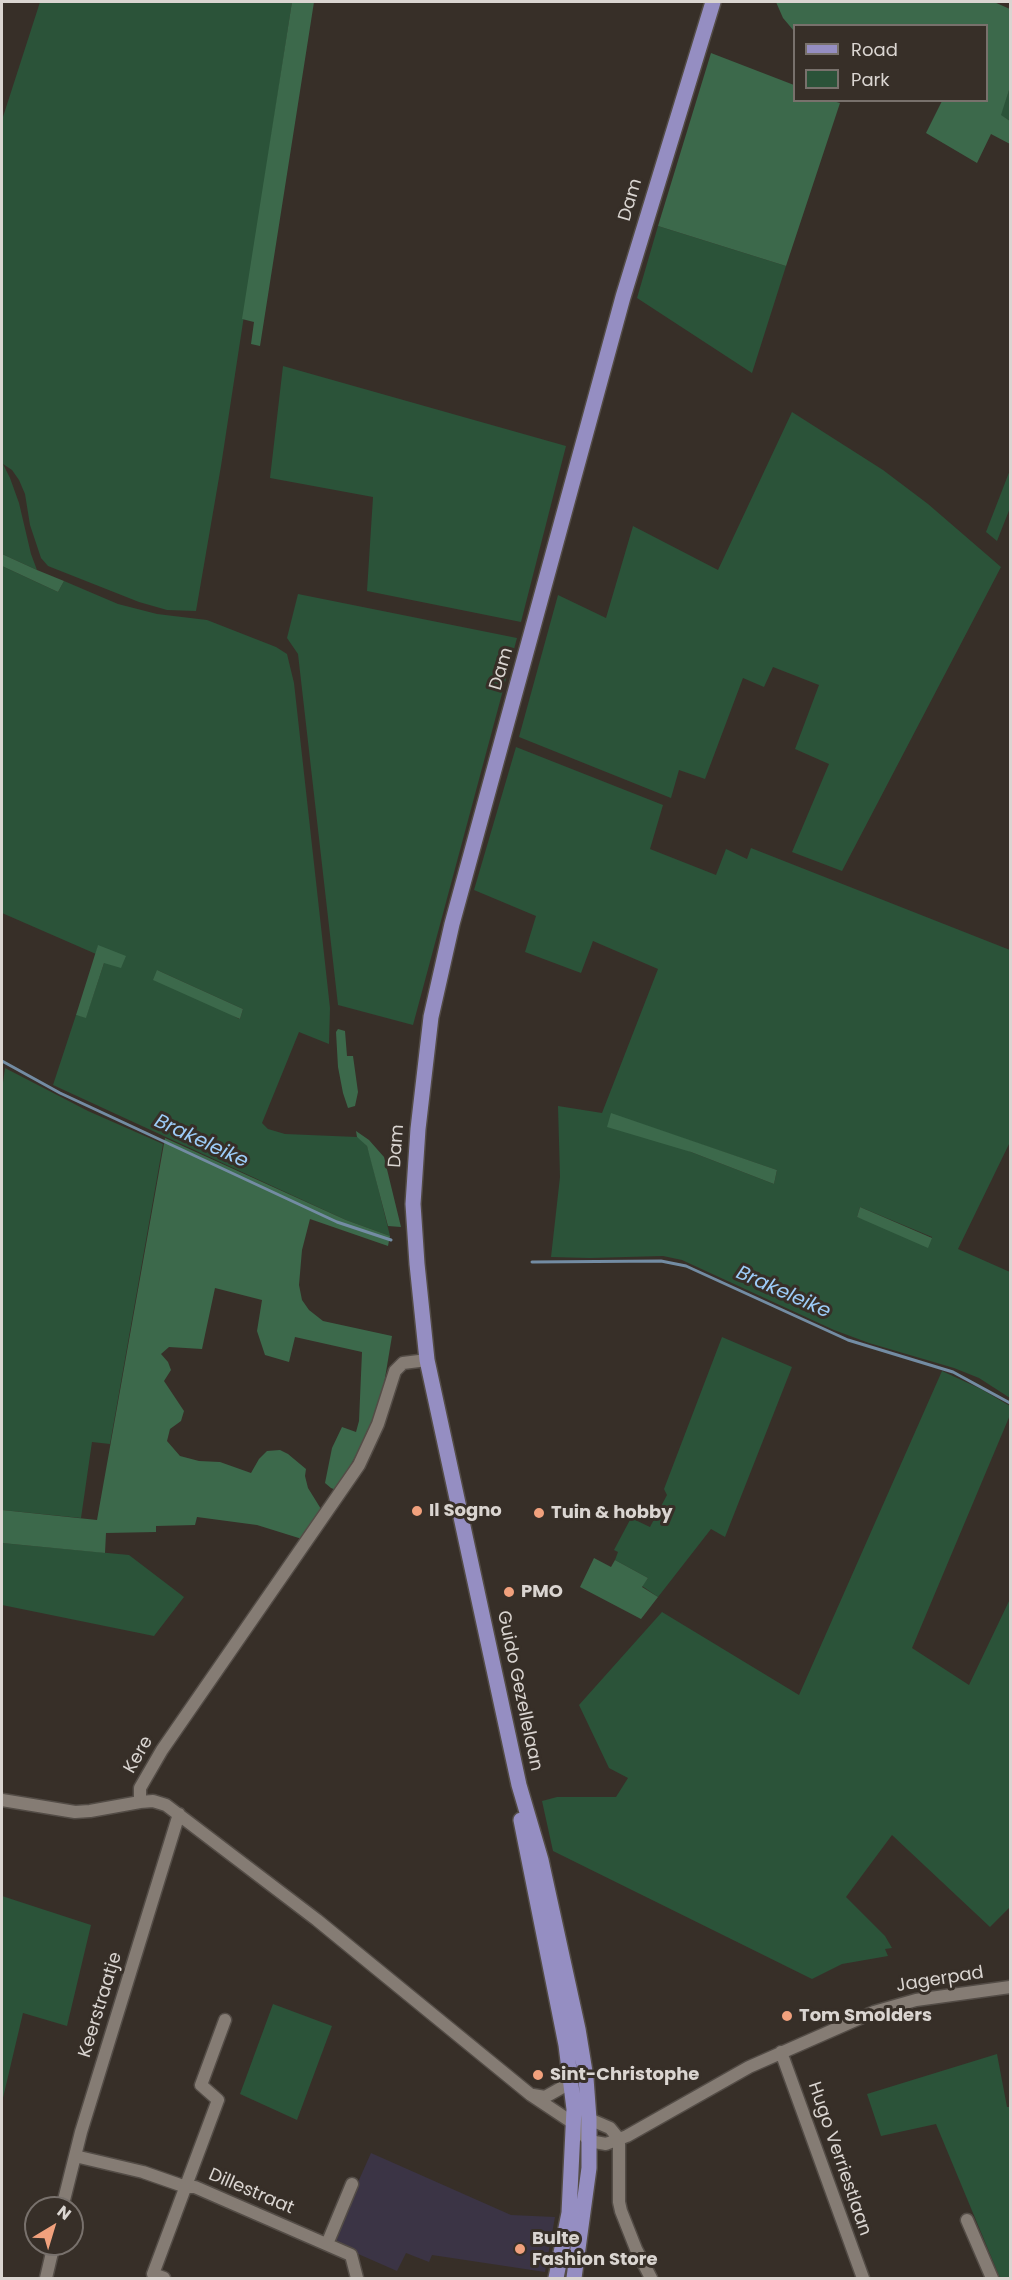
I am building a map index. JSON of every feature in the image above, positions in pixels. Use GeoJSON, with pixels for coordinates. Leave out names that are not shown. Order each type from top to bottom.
{"type":"FeatureCollection","features":[{"type":"Feature","properties":{"kind":"main road","name":"Dam"},"geometry":{"type":"LineString","coordinates":[[427,1360],[413,1204],[418,1129],[431,1017],[460,892],[623,297],[713,2]]}},
{"type":"Feature","properties":{"kind":"main road","name":"Guido Gezellelaan"},"geometry":{"type":"LineString","coordinates":[[427,1360],[519,1785],[518,1802],[543,1900],[561,1986],[582,2050],[589,2119],[589,2168],[574,2278]]}},
{"type":"Feature","properties":{"kind":"main road","name":"Guido Gezellelaan"},"geometry":{"type":"LineString","coordinates":[[556,2278],[569,2213],[573,2123],[561,1986]]}},
{"type":"Feature","properties":{"kind":"street","name":"Kere"},"geometry":{"type":"LineString","coordinates":[[427,1360],[403,1363],[395,1371],[384,1408],[359,1464],[162,1750],[140,1788],[140,1802],[165,1805],[179,1814],[326,1928],[531,2095],[573,2123],[589,2141]]}},
{"type":"Feature","properties":{"kind":"street"},"geometry":{"type":"LineString","coordinates":[[2,1800],[75,1812],[140,1802]]}},
{"type":"Feature","properties":{"kind":"street","name":"Keerstraatje"},"geometry":{"type":"LineString","coordinates":[[65,2196],[75,2156],[179,1814]]}},
{"type":"Feature","properties":{"kind":"street","name":"Jagerpad"},"geometry":{"type":"LineString","coordinates":[[619,2139],[781,2052],[896,2004],[1011,1987]]}},
{"type":"Feature","properties":{"kind":"street"},"geometry":{"type":"LineString","coordinates":[[164,2278],[153,2274],[218,2100],[201,2085],[225,2020]]}},
{"type":"Feature","properties":{"kind":"street","name":"Hugo Verriestlaan"},"geometry":{"type":"LineString","coordinates":[[781,2052],[862,2278]]}},
{"type":"Feature","properties":{"kind":"street"},"geometry":{"type":"LineString","coordinates":[[531,2095],[545,2097],[570,2084]]}},
{"type":"Feature","properties":{"kind":"street"},"geometry":{"type":"LineString","coordinates":[[573,2123],[589,2119],[610,2128],[619,2139],[621,2211],[636,2249],[651,2278]]}},
{"type":"Feature","properties":{"kind":"street"},"geometry":{"type":"LineString","coordinates":[[589,2141],[606,2144],[619,2139]]}},
{"type":"Feature","properties":{"kind":"street","name":"Dillestraat"},"geometry":{"type":"LineString","coordinates":[[75,2156],[143,2172],[186,2187],[195,2187],[327,2244],[351,2255],[357,2278]]}},
{"type":"Feature","properties":{"kind":"street"},"geometry":{"type":"LineString","coordinates":[[327,2244],[352,2184]]}},
{"type":"Feature","properties":{"kind":"street"},"geometry":{"type":"LineString","coordinates":[[967,2220],[992,2278]]}},
{"type":"Feature","properties":{"kind":"street"},"geometry":{"type":"LineString","coordinates":[[46,2278],[51,2256]]}},
{"type":"Feature","properties":{"kind":"shaded area"},"geometry":{"type":"Polygon","coordinates":[[[371,2153],[511,2215],[555,2217],[545,2272],[432,2255],[429,2262],[406,2253],[397,2271],[336,2242],[334,2236],[371,2153]]]}},
{"type":"Feature","properties":{"kind":"green space"},"geometry":{"type":"Polygon","coordinates":[[[40,2],[292,2],[221,466],[196,611],[167,610],[139,602],[48,566],[41,558],[30,525],[25,494],[19,480],[12,470],[3,464],[19,503],[37,570],[2,554],[2,120],[40,2]]]}},
{"type":"Feature","properties":{"kind":"green space"},"geometry":{"type":"Polygon","coordinates":[[[292,2],[314,2],[260,346],[251,344],[254,322],[242,319],[292,2]]]}},
{"type":"Feature","properties":{"kind":"green space"},"geometry":{"type":"Polygon","coordinates":[[[776,2],[994,2],[1010,9],[1010,87],[1001,115],[1010,121],[1010,144],[991,134],[977,163],[926,133],[942,102],[988,102],[988,24],[793,24],[793,30],[783,18],[776,2]]]}},
{"type":"Feature","properties":{"kind":"green space"},"geometry":{"type":"Polygon","coordinates":[[[711,53],[793,85],[793,102],[840,103],[786,266],[658,226],[711,53]]]}},
{"type":"Feature","properties":{"kind":"green space"},"geometry":{"type":"Polygon","coordinates":[[[1010,87],[1010,121],[1000,115],[1010,87]]]}},
{"type":"Feature","properties":{"kind":"green space"},"geometry":{"type":"Polygon","coordinates":[[[658,226],[786,266],[752,373],[637,298],[658,226]]]}},
{"type":"Feature","properties":{"kind":"green space"},"geometry":{"type":"Polygon","coordinates":[[[283,366],[566,446],[521,622],[367,591],[373,497],[270,478],[283,366]]]}},
{"type":"Feature","properties":{"kind":"green space"},"geometry":{"type":"Polygon","coordinates":[[[792,412],[883,470],[928,504],[1001,567],[842,871],[792,852],[829,764],[795,749],[819,685],[773,667],[764,687],[743,678],[705,779],[679,770],[671,798],[519,737],[558,595],[606,618],[633,526],[718,570],[792,412]]]}},
{"type":"Feature","properties":{"kind":"green space"},"geometry":{"type":"Polygon","coordinates":[[[1010,470],[1010,508],[997,541],[986,532],[1010,470]]]}},
{"type":"Feature","properties":{"kind":"green space"},"geometry":{"type":"Polygon","coordinates":[[[2,554],[64,581],[58,592],[2,566],[2,554]]]}},
{"type":"Feature","properties":{"kind":"green space"},"geometry":{"type":"Polygon","coordinates":[[[2,566],[58,592],[64,581],[118,604],[157,614],[207,620],[276,647],[287,654],[294,683],[330,1008],[329,1044],[299,1032],[262,1123],[268,1129],[285,1134],[357,1137],[362,1140],[370,1155],[390,1236],[346,1220],[53,1085],[76,1015],[86,1017],[104,963],[98,946],[96,954],[2,913],[2,566]],[[157,970],[239,1019],[243,1009],[157,970]]]}},
{"type":"Feature","properties":{"kind":"green space"},"geometry":{"type":"Polygon","coordinates":[[[298,594],[517,638],[413,1025],[338,1005],[298,654],[287,638],[298,594]]]}},
{"type":"Feature","properties":{"kind":"green space"},"geometry":{"type":"Polygon","coordinates":[[[516,747],[663,805],[650,849],[716,875],[726,849],[747,859],[751,848],[1010,950],[1010,1142],[958,1249],[1010,1272],[1010,1398],[979,1378],[834,1330],[682,1260],[663,1256],[551,1257],[560,1177],[558,1106],[602,1113],[658,969],[593,941],[581,973],[525,952],[536,916],[474,890],[516,747]],[[611,1114],[691,1152],[774,1184],[777,1170],[611,1114]],[[860,1207],[857,1217],[932,1238],[932,1237],[860,1207]]]}},
{"type":"Feature","properties":{"kind":"green space"},"geometry":{"type":"Polygon","coordinates":[[[98,945],[126,956],[121,968],[104,963],[86,1018],[76,1015],[98,945]]]}},
{"type":"Feature","properties":{"kind":"green space"},"geometry":{"type":"Polygon","coordinates":[[[157,970],[243,1009],[240,1019],[153,980],[157,970]]]}},
{"type":"Feature","properties":{"kind":"green space"},"geometry":{"type":"Polygon","coordinates":[[[338,1029],[345,1031],[347,1056],[353,1056],[358,1092],[355,1106],[348,1108],[338,1067],[336,1032],[338,1029]]]}},
{"type":"Feature","properties":{"kind":"green space"},"geometry":{"type":"Polygon","coordinates":[[[5,1068],[88,1111],[163,1144],[110,1444],[92,1442],[81,1518],[2,1510],[2,1090],[5,1068]]]}},
{"type":"Feature","properties":{"kind":"green space"},"geometry":{"type":"Polygon","coordinates":[[[611,1113],[777,1170],[774,1184],[691,1152],[607,1127],[611,1113]]]}},
{"type":"Feature","properties":{"kind":"green space"},"geometry":{"type":"Polygon","coordinates":[[[356,1131],[369,1140],[384,1157],[401,1227],[388,1226],[367,1146],[357,1137],[356,1131]]]}},
{"type":"Feature","properties":{"kind":"green space"},"geometry":{"type":"Polygon","coordinates":[[[165,1138],[346,1220],[390,1236],[388,1246],[310,1219],[302,1250],[299,1285],[302,1300],[309,1310],[323,1321],[392,1336],[381,1402],[365,1440],[336,1490],[331,1488],[325,1483],[332,1448],[342,1427],[356,1432],[359,1421],[362,1352],[295,1337],[289,1362],[265,1355],[257,1331],[262,1300],[215,1288],[202,1349],[169,1347],[161,1354],[171,1370],[164,1381],[184,1411],[181,1421],[170,1429],[167,1441],[180,1456],[199,1461],[220,1462],[251,1473],[267,1451],[280,1450],[288,1454],[306,1469],[308,1488],[321,1509],[302,1539],[257,1525],[197,1517],[195,1525],[156,1526],[156,1532],[106,1533],[105,1553],[2,1543],[2,1510],[97,1520],[165,1138]]]}},
{"type":"Feature","properties":{"kind":"green space"},"geometry":{"type":"Polygon","coordinates":[[[860,1207],[932,1238],[928,1248],[857,1217],[860,1207]]]}},
{"type":"Feature","properties":{"kind":"green space"},"geometry":{"type":"Polygon","coordinates":[[[722,1337],[792,1367],[725,1537],[711,1529],[658,1597],[642,1586],[648,1578],[615,1560],[618,1552],[614,1550],[631,1518],[650,1527],[667,1495],[664,1489],[722,1337]]]}},
{"type":"Feature","properties":{"kind":"green space"},"geometry":{"type":"Polygon","coordinates":[[[942,1371],[981,1389],[1010,1406],[1010,1415],[912,1648],[969,1685],[1010,1599],[1010,1907],[990,1927],[892,1835],[846,1897],[885,1936],[892,1948],[885,1949],[888,1956],[842,1964],[812,1979],[553,1851],[542,1801],[557,1797],[616,1797],[628,1778],[609,1768],[579,1705],[662,1612],[799,1695],[942,1371]]]}},
{"type":"Feature","properties":{"kind":"green space"},"geometry":{"type":"Polygon","coordinates":[[[2,1543],[129,1555],[184,1597],[154,1636],[2,1605],[2,1543]]]}},
{"type":"Feature","properties":{"kind":"green space"},"geometry":{"type":"Polygon","coordinates":[[[594,1558],[611,1567],[615,1560],[648,1578],[642,1587],[658,1597],[641,1619],[580,1587],[594,1558]]]}},
{"type":"Feature","properties":{"kind":"green space"},"geometry":{"type":"Polygon","coordinates":[[[2,1896],[91,1925],[67,2026],[23,2013],[2,2102],[2,1896]]]}},
{"type":"Feature","properties":{"kind":"green space"},"geometry":{"type":"Polygon","coordinates":[[[273,2004],[332,2026],[297,2120],[240,2094],[273,2004]]]}},
{"type":"Feature","properties":{"kind":"green space"},"geometry":{"type":"Polygon","coordinates":[[[997,2054],[1007,2107],[1010,2107],[1010,2278],[1000,2278],[936,2124],[881,2136],[867,2094],[997,2054]]]}},
{"type":"Feature","properties":{"kind":"waterway","name":"Brakeleike"},"geometry":{"type":"LineString","coordinates":[[2,1061],[60,1093],[337,1222],[391,1240]]}},
{"type":"Feature","properties":{"kind":"waterway","name":"Brakeleike"},"geometry":{"type":"LineString","coordinates":[[532,1262],[661,1261],[686,1266],[848,1340],[953,1372],[1010,1403]]}},
{"type":"Feature","properties":{"kind":"place","name":"Il Sogno"},"geometry":{"type":"Point","coordinates":[417,1511]}},
{"type":"Feature","properties":{"kind":"place","name":"Tuin & hobby"},"geometry":{"type":"Point","coordinates":[539,1513]}},
{"type":"Feature","properties":{"kind":"place","name":"PMO"},"geometry":{"type":"Point","coordinates":[509,1592]}},
{"type":"Feature","properties":{"kind":"place","name":"Tom Smolders"},"geometry":{"type":"Point","coordinates":[787,2016]}},
{"type":"Feature","properties":{"kind":"place","name":"Sint-Christophe"},"geometry":{"type":"Point","coordinates":[538,2075]}},
{"type":"Feature","properties":{"kind":"place","name":"Bulte Fashion Store"},"geometry":{"type":"Point","coordinates":[520,2249]}}]}
